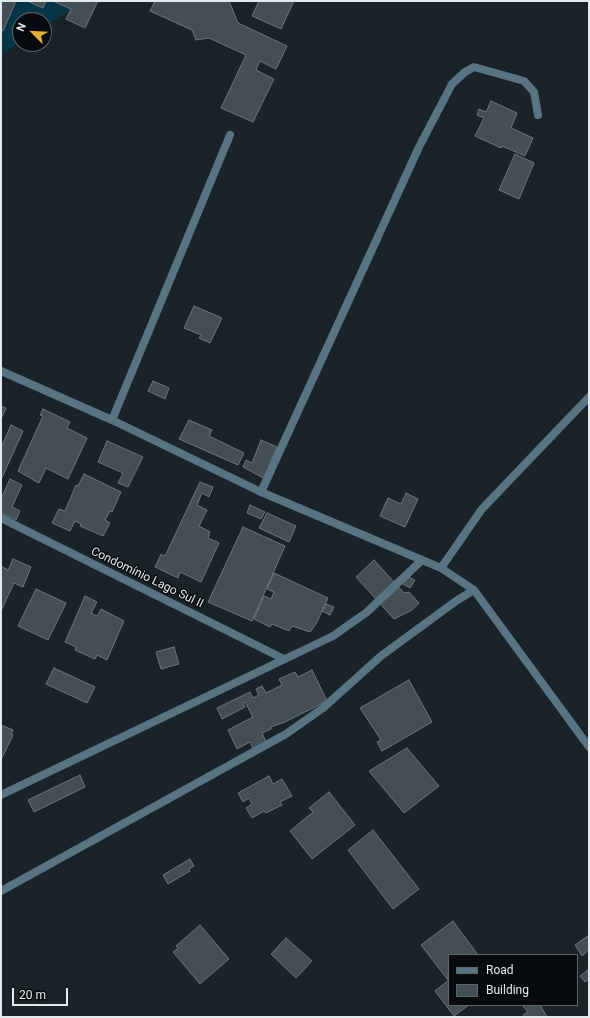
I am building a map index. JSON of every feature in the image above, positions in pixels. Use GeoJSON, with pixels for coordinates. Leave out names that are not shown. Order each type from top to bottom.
{"type":"FeatureCollection","features":[{"type":"Feature","properties":{"kind":"street"},"geometry":{"type":"LineString","coordinates":[[261,492],[416,155],[452,84],[465,72],[474,67],[524,81],[534,92],[538,115]]}},
{"type":"Feature","properties":{"kind":"street"},"geometry":{"type":"LineString","coordinates":[[112,420],[230,135]]}},
{"type":"Feature","properties":{"kind":"street"},"geometry":{"type":"LineString","coordinates":[[1,371],[112,420],[261,492],[421,561],[441,568],[474,590],[589,747]]}},
{"type":"Feature","properties":{"kind":"street"},"geometry":{"type":"LineString","coordinates":[[441,568],[482,509],[589,397]]}},
{"type":"Feature","properties":{"kind":"street","name":"Condomínio Lago Sul II"},"geometry":{"type":"LineString","coordinates":[[1,518],[282,658]]}},
{"type":"Feature","properties":{"kind":"street"},"geometry":{"type":"LineString","coordinates":[[1,795],[282,658],[333,636],[351,624],[421,561]]}},
{"type":"Feature","properties":{"kind":"street"},"geometry":{"type":"LineString","coordinates":[[1,890],[286,734],[323,708],[381,656],[456,601],[474,590]]}},
{"type":"Feature","properties":{"kind":"shaded area"},"geometry":{"type":"Polygon","coordinates":[[[1,1],[83,1],[52,22],[52,12],[12,12],[12,47],[1,55],[1,1]]]}},
{"type":"Feature","properties":{"kind":"building"},"geometry":{"type":"Polygon","coordinates":[[[1,1],[16,1],[3,31],[1,30],[1,1]]]}},
{"type":"Feature","properties":{"kind":"building"},"geometry":{"type":"Polygon","coordinates":[[[27,1],[46,1],[43,8],[27,1]]]}},
{"type":"Feature","properties":{"kind":"building"},"geometry":{"type":"Polygon","coordinates":[[[53,1],[98,1],[85,28],[66,19],[71,9],[53,1]]]}},
{"type":"Feature","properties":{"kind":"building"},"geometry":{"type":"Polygon","coordinates":[[[155,1],[229,1],[238,23],[287,46],[276,69],[260,61],[256,70],[274,79],[253,122],[221,108],[246,55],[209,38],[196,40],[192,30],[150,11],[155,1]]]}},
{"type":"Feature","properties":{"kind":"building"},"geometry":{"type":"Polygon","coordinates":[[[259,1],[294,1],[281,29],[252,16],[259,1]]]}},
{"type":"Feature","properties":{"kind":"building"},"geometry":{"type":"Polygon","coordinates":[[[491,101],[517,113],[511,128],[533,138],[525,156],[502,146],[501,148],[475,136],[484,118],[477,115],[479,109],[486,112],[491,101]]]}},
{"type":"Feature","properties":{"kind":"building"},"geometry":{"type":"Polygon","coordinates":[[[515,154],[534,163],[519,199],[499,190],[515,154]]]}},
{"type":"Feature","properties":{"kind":"building"},"geometry":{"type":"Polygon","coordinates":[[[194,306],[222,318],[210,343],[199,338],[201,335],[184,328],[194,306]]]}},
{"type":"Feature","properties":{"kind":"building"},"geometry":{"type":"Polygon","coordinates":[[[153,381],[169,388],[165,399],[148,391],[153,381]]]}},
{"type":"Feature","properties":{"kind":"building"},"geometry":{"type":"Polygon","coordinates":[[[1,406],[6,408],[1,419],[1,406]]]}},
{"type":"Feature","properties":{"kind":"building"},"geometry":{"type":"Polygon","coordinates":[[[43,409],[70,422],[67,428],[87,438],[68,479],[46,468],[39,483],[18,471],[43,416],[40,415],[43,409]]]}},
{"type":"Feature","properties":{"kind":"building"},"geometry":{"type":"Polygon","coordinates":[[[189,420],[212,430],[209,436],[244,453],[238,465],[179,439],[189,420]]]}},
{"type":"Feature","properties":{"kind":"building"},"geometry":{"type":"Polygon","coordinates":[[[11,425],[23,431],[1,480],[1,448],[11,425]]]}},
{"type":"Feature","properties":{"kind":"building"},"geometry":{"type":"Polygon","coordinates":[[[261,440],[277,447],[270,463],[274,465],[267,480],[243,467],[246,460],[252,463],[261,440]]]}},
{"type":"Feature","properties":{"kind":"building"},"geometry":{"type":"Polygon","coordinates":[[[107,441],[143,457],[128,487],[118,483],[123,473],[98,462],[107,441]]]}},
{"type":"Feature","properties":{"kind":"building"},"geometry":{"type":"Polygon","coordinates":[[[84,474],[121,492],[112,512],[110,511],[105,520],[110,523],[103,536],[80,526],[81,524],[75,521],[70,531],[52,523],[59,509],[65,511],[76,485],[78,486],[84,474]]]}},
{"type":"Feature","properties":{"kind":"building"},"geometry":{"type":"Polygon","coordinates":[[[10,479],[22,485],[12,507],[20,511],[16,520],[1,513],[1,499],[10,479]]]}},
{"type":"Feature","properties":{"kind":"building"},"geometry":{"type":"Polygon","coordinates":[[[200,482],[213,487],[209,497],[202,493],[197,505],[207,510],[199,526],[210,532],[208,538],[219,543],[201,582],[180,572],[178,578],[155,567],[161,554],[164,556],[166,554],[200,482]]]}},
{"type":"Feature","properties":{"kind":"building"},"geometry":{"type":"Polygon","coordinates":[[[406,493],[418,499],[405,527],[380,516],[388,498],[401,504],[406,493]]]}},
{"type":"Feature","properties":{"kind":"building"},"geometry":{"type":"Polygon","coordinates":[[[250,505],[265,512],[261,519],[247,513],[250,505]]]}},
{"type":"Feature","properties":{"kind":"building"},"geometry":{"type":"Polygon","coordinates":[[[267,513],[296,526],[289,542],[259,528],[267,513]]]}},
{"type":"Feature","properties":{"kind":"building"},"geometry":{"type":"Polygon","coordinates":[[[243,527],[285,546],[252,621],[208,602],[243,527]]]}},
{"type":"Feature","properties":{"kind":"building"},"geometry":{"type":"Polygon","coordinates":[[[13,559],[31,567],[23,587],[14,583],[1,611],[1,566],[8,570],[13,559]]]}},
{"type":"Feature","properties":{"kind":"building"},"geometry":{"type":"Polygon","coordinates":[[[374,560],[404,593],[409,592],[419,603],[412,610],[394,619],[356,577],[374,560]]]}},
{"type":"Feature","properties":{"kind":"building"},"geometry":{"type":"Polygon","coordinates":[[[274,573],[328,598],[316,624],[310,632],[292,626],[289,631],[272,624],[270,627],[254,619],[264,596],[271,599],[274,592],[267,589],[274,573]]]}},
{"type":"Feature","properties":{"kind":"building"},"geometry":{"type":"Polygon","coordinates":[[[406,576],[415,580],[410,588],[401,583],[406,576]]]}},
{"type":"Feature","properties":{"kind":"building"},"geometry":{"type":"Polygon","coordinates":[[[36,589],[66,603],[48,640],[18,626],[36,589]]]}},
{"type":"Feature","properties":{"kind":"building"},"geometry":{"type":"Polygon","coordinates":[[[85,596],[97,602],[91,613],[97,616],[101,609],[124,621],[107,660],[97,655],[95,659],[75,650],[76,647],[65,642],[85,596]]]}},
{"type":"Feature","properties":{"kind":"building"},"geometry":{"type":"Polygon","coordinates":[[[326,604],[334,607],[330,615],[322,611],[326,604]]]}},
{"type":"Feature","properties":{"kind":"building"},"geometry":{"type":"Polygon","coordinates":[[[174,647],[179,664],[161,669],[156,652],[174,647]]]}},
{"type":"Feature","properties":{"kind":"building"},"geometry":{"type":"Polygon","coordinates":[[[54,668],[95,687],[87,703],[46,684],[54,668]]]}},
{"type":"Feature","properties":{"kind":"building"},"geometry":{"type":"Polygon","coordinates":[[[312,670],[327,701],[285,722],[271,727],[271,729],[262,733],[268,746],[255,752],[250,742],[237,749],[228,730],[253,717],[245,702],[243,703],[245,707],[222,719],[217,708],[250,692],[253,698],[259,695],[256,689],[262,686],[266,693],[282,685],[279,679],[295,672],[298,677],[312,670]]]}},
{"type":"Feature","properties":{"kind":"building"},"geometry":{"type":"Polygon","coordinates":[[[409,680],[432,722],[382,751],[377,742],[381,740],[360,708],[409,680]]]}},
{"type":"Feature","properties":{"kind":"building"},"geometry":{"type":"Polygon","coordinates":[[[1,725],[13,730],[11,734],[13,735],[1,760],[1,725]]]}},
{"type":"Feature","properties":{"kind":"building"},"geometry":{"type":"Polygon","coordinates":[[[407,748],[439,786],[404,813],[369,771],[407,748]]]}},
{"type":"Feature","properties":{"kind":"building"},"geometry":{"type":"Polygon","coordinates":[[[80,775],[85,787],[34,812],[28,800],[80,775]]]}},
{"type":"Feature","properties":{"kind":"building"},"geometry":{"type":"Polygon","coordinates":[[[269,776],[273,784],[282,779],[292,796],[280,802],[282,805],[266,813],[264,811],[252,818],[246,808],[252,804],[249,798],[243,802],[238,793],[269,776]]]}},
{"type":"Feature","properties":{"kind":"building"},"geometry":{"type":"Polygon","coordinates":[[[329,792],[355,825],[312,859],[290,831],[313,812],[309,808],[329,792]]]}},
{"type":"Feature","properties":{"kind":"building"},"geometry":{"type":"Polygon","coordinates":[[[373,830],[419,889],[393,909],[348,850],[373,830]]]}},
{"type":"Feature","properties":{"kind":"building"},"geometry":{"type":"Polygon","coordinates":[[[190,859],[194,866],[189,869],[190,871],[168,884],[163,875],[190,859]]]}},
{"type":"Feature","properties":{"kind":"building"},"geometry":{"type":"Polygon","coordinates":[[[453,921],[477,954],[448,954],[448,980],[421,945],[453,921]]]}},
{"type":"Feature","properties":{"kind":"building"},"geometry":{"type":"Polygon","coordinates":[[[200,925],[229,959],[200,984],[173,952],[178,948],[176,946],[200,925]]]}},
{"type":"Feature","properties":{"kind":"building"},"geometry":{"type":"Polygon","coordinates":[[[589,935],[589,950],[582,956],[575,945],[589,935]]]}},
{"type":"Feature","properties":{"kind":"building"},"geometry":{"type":"Polygon","coordinates":[[[286,938],[312,961],[296,978],[271,954],[286,938]]]}},
{"type":"Feature","properties":{"kind":"building"},"geometry":{"type":"Polygon","coordinates":[[[589,969],[589,979],[585,982],[580,976],[589,969]]]}},
{"type":"Feature","properties":{"kind":"building"},"geometry":{"type":"Polygon","coordinates":[[[448,981],[448,1006],[468,1006],[454,1016],[435,991],[448,981]]]}},
{"type":"Feature","properties":{"kind":"building"},"geometry":{"type":"Polygon","coordinates":[[[523,1006],[541,1006],[547,1017],[525,1017],[523,1015],[528,1012],[523,1006]]]}}]}
